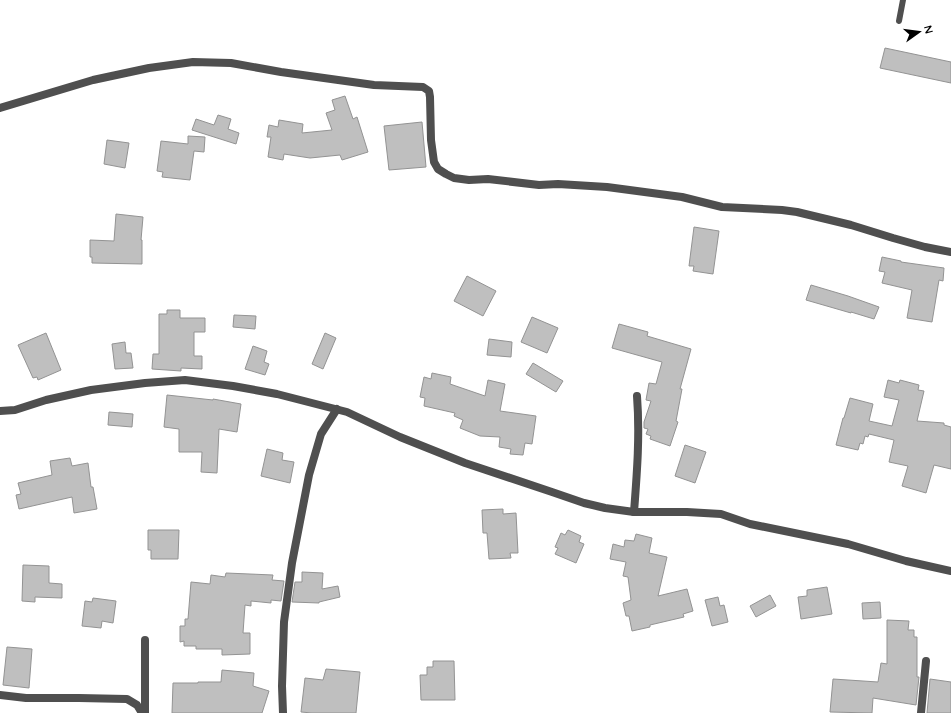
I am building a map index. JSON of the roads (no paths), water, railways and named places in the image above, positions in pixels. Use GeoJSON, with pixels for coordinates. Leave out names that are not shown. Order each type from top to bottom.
{"type":"FeatureCollection","features":[{"type":"Feature","properties":{"kind":"street"},"geometry":{"type":"LineString","coordinates":[[0,108],[93,80],[150,68],[193,62],[231,63],[281,72],[374,85],[423,87],[429,91],[430,97],[431,140],[434,162],[438,170],[454,178],[469,180],[488,179],[539,185],[558,184],[606,187],[682,197],[722,207],[797,212],[851,225],[899,240],[951,252]]}},
{"type":"Feature","properties":{"kind":"street"},"geometry":{"type":"LineString","coordinates":[[0,411],[15,410],[46,400],[91,390],[144,383],[185,380],[233,386],[277,394],[347,412],[400,437],[465,463],[584,503],[605,508],[634,512],[687,512],[721,514],[750,524],[848,544],[906,561],[951,571]]}},
{"type":"Feature","properties":{"kind":"street"},"geometry":{"type":"LineString","coordinates":[[634,512],[638,456],[637,396]]}},
{"type":"Feature","properties":{"kind":"street"},"geometry":{"type":"LineString","coordinates":[[283,713],[282,679],[284,622],[292,563],[309,475],[321,434],[337,409]]}},
{"type":"Feature","properties":{"kind":"street"},"geometry":{"type":"LineString","coordinates":[[145,640],[145,713]]}},
{"type":"Feature","properties":{"kind":"street"},"geometry":{"type":"LineString","coordinates":[[921,713],[926,661]]}},
{"type":"Feature","properties":{"kind":"street"},"geometry":{"type":"LineString","coordinates":[[0,695],[26,698],[127,699],[137,705],[142,713]]}},
{"type":"Feature","properties":{"kind":"lane"},"geometry":{"type":"LineString","coordinates":[[899,21],[904,0]]}}]}
